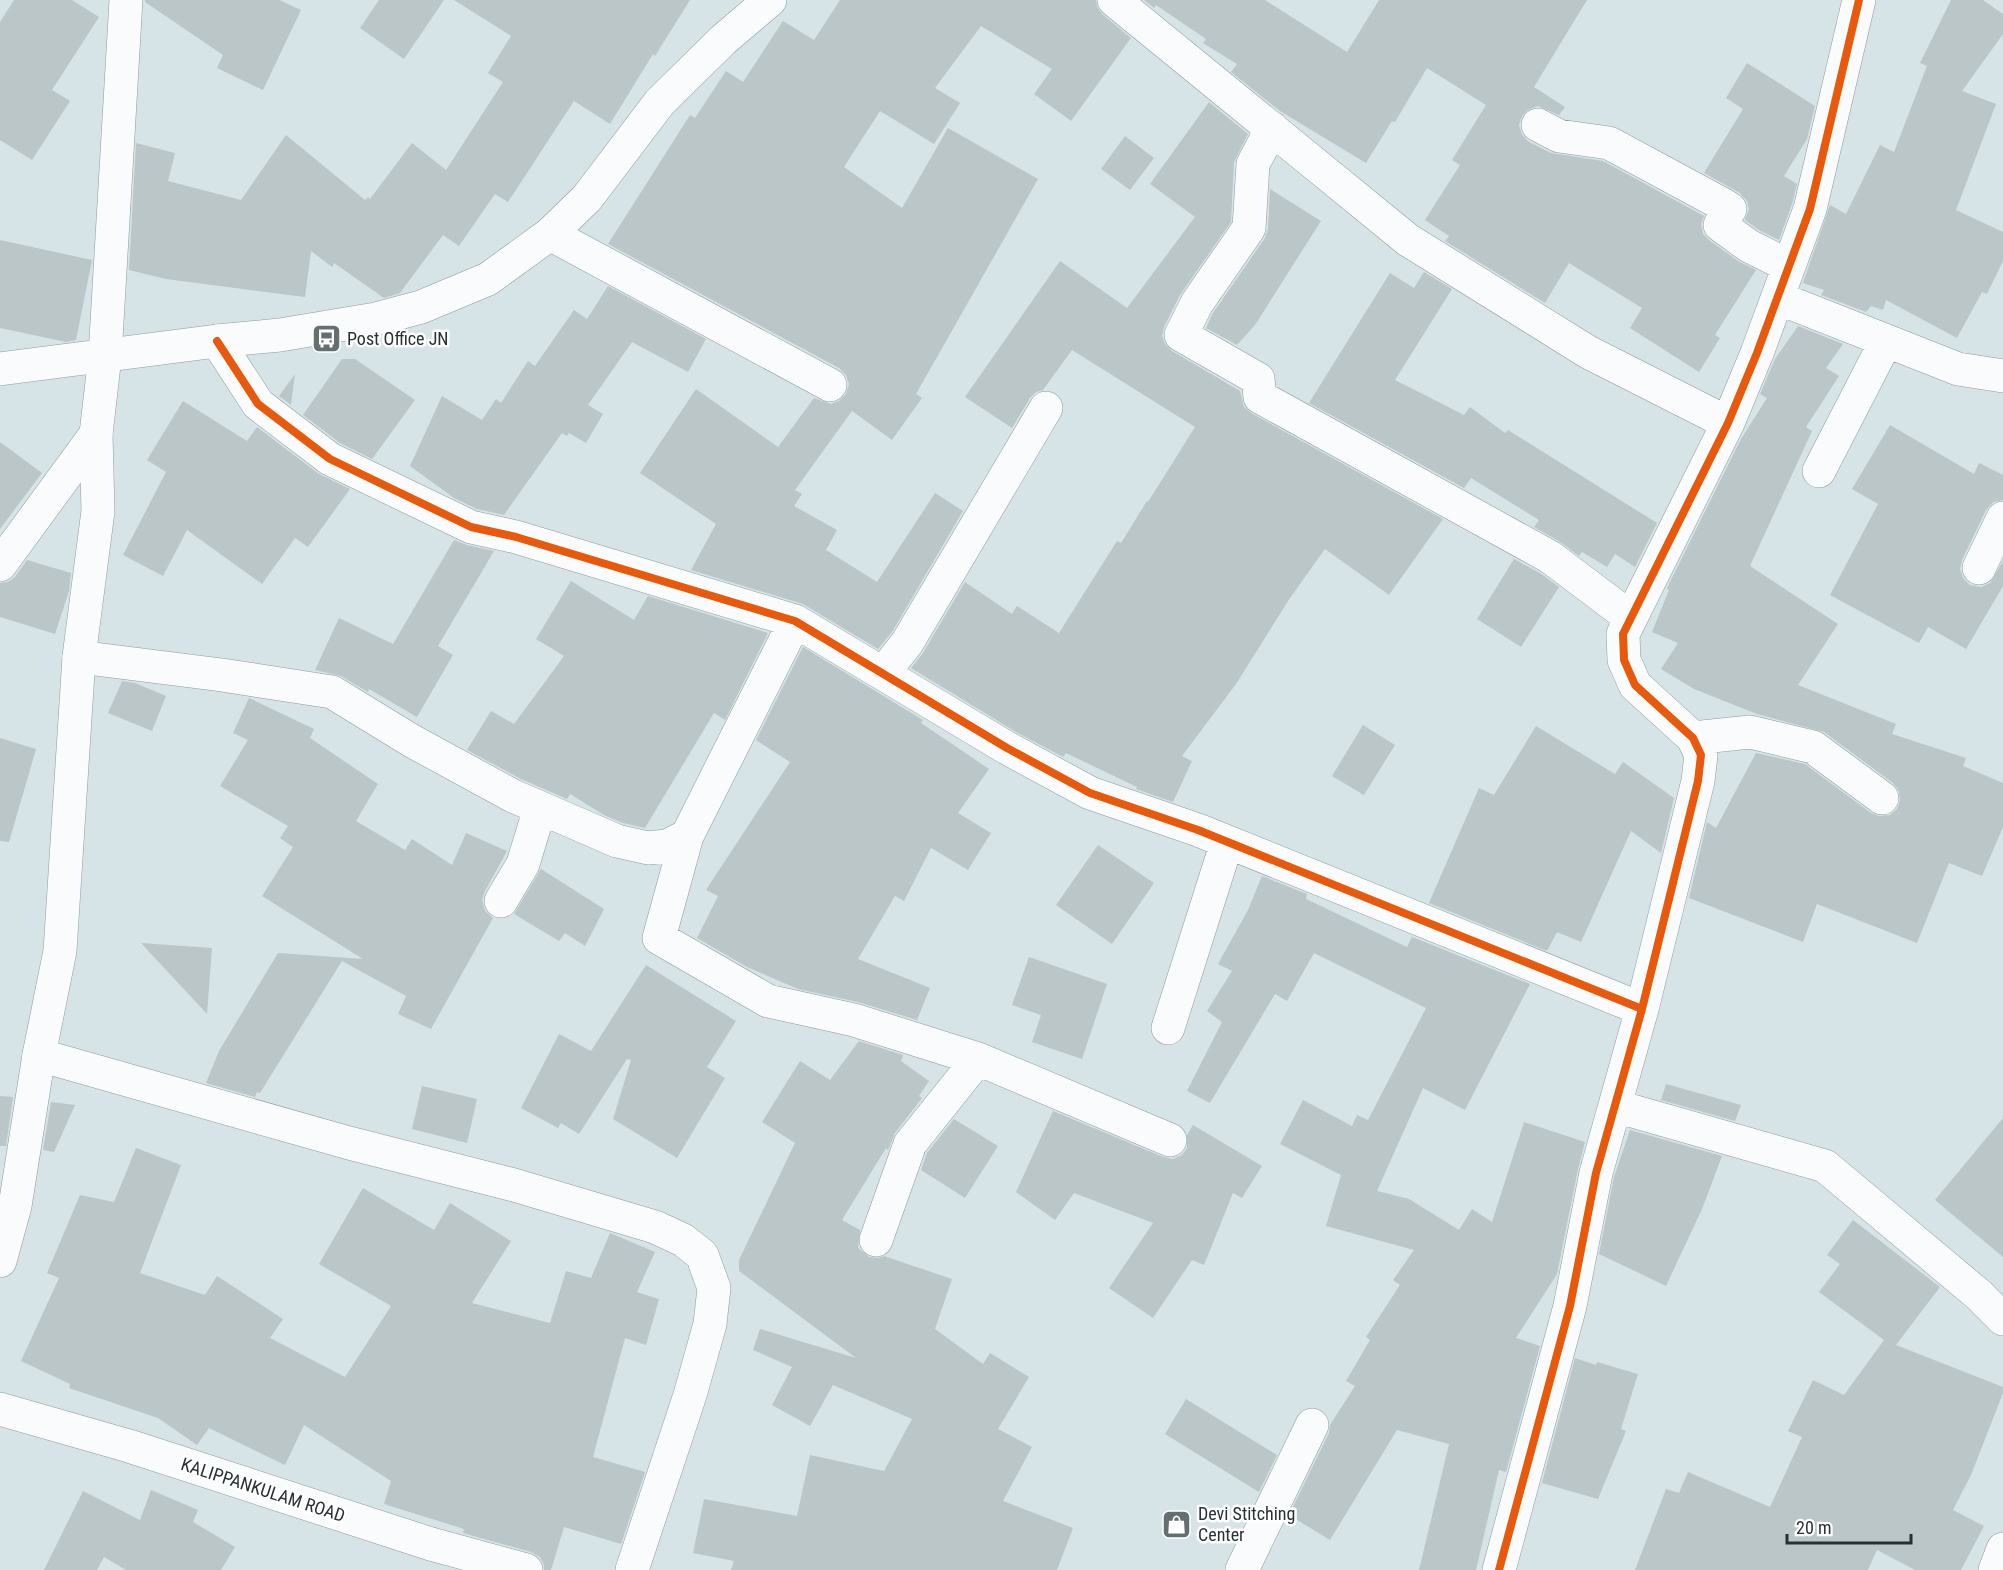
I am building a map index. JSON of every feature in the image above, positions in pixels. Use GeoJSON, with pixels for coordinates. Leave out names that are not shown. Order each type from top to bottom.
{"type":"FeatureCollection","features":[{"type":"Feature","properties":{"kind":"street"},"geometry":{"type":"LineString","coordinates":[[0,1261],[15,1206],[39,1055],[60,951],[79,657],[98,511],[96,434],[105,356],[126,0]]}},
{"type":"Feature","properties":{"kind":"street"},"geometry":{"type":"LineString","coordinates":[[0,369],[280,335],[376,319],[421,307],[488,279],[550,234],[587,198],[660,102],[723,40],[770,0]]}},
{"type":"Feature","properties":{"kind":"street"},"geometry":{"type":"LineString","coordinates":[[1114,0],[1408,240],[1588,352],[1728,423]]}},
{"type":"Feature","properties":{"kind":"street"},"geometry":{"type":"LineString","coordinates":[[1499,1570],[1570,1306],[1596,1173],[1642,1009],[1698,781],[1701,755],[1693,738],[1635,685],[1624,660],[1623,634],[1728,423],[1778,298],[1810,209],[1858,0]]}},
{"type":"Feature","properties":{"kind":"street"},"geometry":{"type":"LineString","coordinates":[[1538,125],[1559,136],[1609,143],[1722,204],[1730,209],[1720,225],[1749,246],[1789,266]]}},
{"type":"Feature","properties":{"kind":"street"},"geometry":{"type":"LineString","coordinates":[[1272,128],[1253,164],[1249,228],[1197,303],[1181,335],[1258,379],[1260,397],[1550,557],[1631,618]]}},
{"type":"Feature","properties":{"kind":"street"},"geometry":{"type":"LineString","coordinates":[[550,234],[830,385]]}},
{"type":"Feature","properties":{"kind":"street"},"geometry":{"type":"LineString","coordinates":[[1778,298],[1958,369],[2003,376]]}},
{"type":"Feature","properties":{"kind":"street"},"geometry":{"type":"LineString","coordinates":[[217,341],[258,404],[330,459],[422,505],[471,527],[516,537],[795,621],[1007,748],[1090,793],[1198,830],[1642,1009]]}},
{"type":"Feature","properties":{"kind":"street"},"geometry":{"type":"LineString","coordinates":[[1820,471],[1886,341]]}},
{"type":"Feature","properties":{"kind":"street"},"geometry":{"type":"LineString","coordinates":[[883,674],[907,643],[1046,408]]}},
{"type":"Feature","properties":{"kind":"street"},"geometry":{"type":"LineString","coordinates":[[0,565],[96,434]]}},
{"type":"Feature","properties":{"kind":"street"},"geometry":{"type":"LineString","coordinates":[[1979,568],[2003,518]]}},
{"type":"Feature","properties":{"kind":"street"},"geometry":{"type":"LineString","coordinates":[[795,621],[687,836],[659,938],[768,1001],[854,1020],[978,1059],[1170,1140]]}},
{"type":"Feature","properties":{"kind":"street"},"geometry":{"type":"LineString","coordinates":[[79,657],[332,692],[412,741],[513,796],[617,841],[648,848],[667,846],[687,836]]}},
{"type":"Feature","properties":{"kind":"street"},"geometry":{"type":"LineString","coordinates":[[1693,738],[1750,732],[1813,747],[1882,798]]}},
{"type":"Feature","properties":{"kind":"street"},"geometry":{"type":"LineString","coordinates":[[501,901],[523,864],[540,808]]}},
{"type":"Feature","properties":{"kind":"street"},"geometry":{"type":"LineString","coordinates":[[1168,1028],[1227,842]]}},
{"type":"Feature","properties":{"kind":"street"},"geometry":{"type":"LineString","coordinates":[[39,1055],[349,1143],[514,1185],[644,1224],[683,1240],[702,1255],[714,1288],[710,1324],[690,1395],[633,1570]]}},
{"type":"Feature","properties":{"kind":"street"},"geometry":{"type":"LineString","coordinates":[[876,1240],[910,1144],[978,1059]]}},
{"type":"Feature","properties":{"kind":"street"},"geometry":{"type":"LineString","coordinates":[[1615,1106],[1825,1166],[1979,1295],[2003,1319]]}},
{"type":"Feature","properties":{"kind":"street","name":"KALIPPANKULAM ROAD"},"geometry":{"type":"LineString","coordinates":[[0,1409],[129,1446],[432,1544],[526,1570]]}},
{"type":"Feature","properties":{"kind":"street"},"geometry":{"type":"LineString","coordinates":[[1242,1570],[1312,1425]]}},
{"type":"Feature","properties":{"kind":"street"},"geometry":{"type":"LineString","coordinates":[[1995,1570],[2003,1549]]}},
{"type":"Feature","properties":{"kind":"building"},"geometry":{"type":"Polygon","coordinates":[[[14,0],[72,0],[99,17],[52,90],[70,101],[32,160],[0,140],[0,22],[14,0]]]}},
{"type":"Feature","properties":{"kind":"building"},"geometry":{"type":"Polygon","coordinates":[[[145,0],[279,0],[301,10],[263,90],[217,68],[223,55],[145,0]]]}},
{"type":"Feature","properties":{"kind":"building"},"geometry":{"type":"Polygon","coordinates":[[[379,0],[444,0],[404,59],[360,28],[379,0]]]}},
{"type":"Feature","properties":{"kind":"building"},"geometry":{"type":"Polygon","coordinates":[[[454,0],[690,0],[655,56],[653,54],[610,124],[574,101],[508,202],[495,194],[459,246],[443,235],[400,293],[384,298],[334,263],[332,267],[311,251],[305,297],[166,279],[129,270],[136,143],[175,153],[168,181],[241,200],[286,135],[365,200],[368,197],[370,199],[412,143],[446,170],[503,82],[488,73],[511,36],[454,0]]]}},
{"type":"Feature","properties":{"kind":"building"},"geometry":{"type":"Polygon","coordinates":[[[840,0],[1096,0],[1097,7],[1102,14],[1131,38],[1071,121],[1034,94],[1052,69],[981,26],[935,88],[960,103],[934,144],[880,111],[844,167],[902,208],[948,128],[1038,179],[916,394],[922,398],[892,440],[852,411],[795,490],[802,494],[794,506],[837,530],[826,550],[877,582],[935,493],[963,511],[892,632],[878,649],[803,604],[691,570],[716,524],[640,473],[696,389],[778,447],[814,398],[831,404],[839,401],[846,394],[849,384],[846,375],[839,368],[608,244],[690,115],[695,118],[726,71],[743,82],[783,21],[814,40],[840,0]]]}},
{"type":"Feature","properties":{"kind":"building"},"geometry":{"type":"Polygon","coordinates":[[[1144,0],[1265,0],[1347,52],[1379,0],[1587,0],[1534,87],[1565,107],[1559,115],[1538,106],[1528,110],[1522,116],[1519,125],[1522,135],[1529,142],[1551,153],[1603,161],[1704,216],[1701,224],[1703,234],[1738,261],[1756,270],[1715,335],[1720,338],[1699,372],[1630,328],[1642,308],[1569,263],[1545,303],[1445,241],[1449,236],[1425,220],[1460,165],[1452,160],[1486,105],[1427,68],[1395,122],[1392,121],[1366,163],[1280,111],[1231,72],[1237,64],[1203,43],[1206,39],[1156,5],[1154,8],[1144,0]]]}},
{"type":"Feature","properties":{"kind":"building"},"geometry":{"type":"Polygon","coordinates":[[[1951,0],[1983,0],[2003,14],[2003,34],[1962,91],[1996,104],[1956,210],[2003,232],[2003,261],[1987,294],[1982,292],[1957,338],[1886,300],[1883,310],[1871,306],[1866,312],[1821,295],[1824,290],[1803,283],[1830,205],[1846,214],[1880,145],[1894,152],[1927,66],[1920,63],[1951,0]]]}},
{"type":"Feature","properties":{"kind":"building"},"geometry":{"type":"Polygon","coordinates":[[[1747,63],[1815,106],[1807,139],[1784,176],[1797,184],[1779,240],[1745,220],[1749,209],[1747,201],[1740,193],[1704,173],[1743,109],[1726,98],[1747,63]]]}},
{"type":"Feature","properties":{"kind":"building"},"geometry":{"type":"Polygon","coordinates":[[[1209,102],[1248,134],[1234,162],[1231,222],[1180,295],[1164,327],[1162,336],[1165,344],[1172,351],[1240,391],[1244,407],[1251,413],[1443,519],[1389,595],[1325,549],[1290,598],[1236,684],[1182,756],[1192,761],[1173,802],[1136,789],[1137,787],[1066,753],[1063,757],[1016,732],[911,668],[923,653],[965,582],[1012,614],[1017,606],[1059,633],[1117,541],[1121,543],[1195,427],[1072,350],[1043,390],[1036,392],[1030,398],[1012,428],[965,397],[1060,261],[1127,308],[1195,217],[1150,184],[1209,102]]]}},
{"type":"Feature","properties":{"kind":"building"},"geometry":{"type":"Polygon","coordinates":[[[1125,136],[1154,158],[1130,190],[1101,169],[1125,136]]]}},
{"type":"Feature","properties":{"kind":"building"},"geometry":{"type":"Polygon","coordinates":[[[1270,189],[1321,221],[1255,325],[1237,345],[1206,328],[1213,313],[1265,238],[1268,229],[1270,189]]]}},
{"type":"Feature","properties":{"kind":"building"},"geometry":{"type":"Polygon","coordinates":[[[0,240],[92,260],[76,340],[66,342],[0,328],[0,240]]]}},
{"type":"Feature","properties":{"kind":"building"},"geometry":{"type":"Polygon","coordinates":[[[1424,272],[1452,289],[1395,380],[1464,415],[1470,407],[1505,433],[1508,430],[1657,523],[1635,567],[1615,554],[1607,567],[1582,552],[1579,556],[1534,527],[1539,520],[1471,478],[1464,488],[1309,403],[1390,273],[1414,288],[1424,272]]]}},
{"type":"Feature","properties":{"kind":"building"},"geometry":{"type":"Polygon","coordinates":[[[608,286],[706,339],[688,372],[632,342],[588,405],[603,414],[586,443],[569,433],[567,436],[562,433],[504,515],[477,509],[454,498],[410,466],[442,396],[482,420],[496,399],[501,403],[528,361],[535,366],[574,310],[587,319],[608,286]]]}},
{"type":"Feature","properties":{"kind":"building"},"geometry":{"type":"Polygon","coordinates":[[[1798,326],[1843,344],[1826,368],[1839,376],[1806,427],[1812,431],[1750,566],[1838,624],[1798,685],[1896,724],[1892,734],[1966,758],[1963,766],[2003,783],[2003,827],[1982,876],[1949,863],[1917,943],[1817,904],[1803,942],[1689,898],[1707,822],[1716,828],[1756,753],[1805,764],[1871,813],[1879,816],[1890,815],[1897,809],[1900,801],[1899,791],[1893,783],[1824,732],[1757,714],[1694,689],[1661,669],[1678,643],[1652,632],[1669,590],[1667,588],[1741,439],[1767,398],[1760,394],[1775,359],[1798,326]]]}},
{"type":"Feature","properties":{"kind":"building"},"geometry":{"type":"Polygon","coordinates":[[[342,359],[355,359],[415,400],[372,459],[340,443],[303,415],[342,359]]]}},
{"type":"Feature","properties":{"kind":"building"},"geometry":{"type":"Polygon","coordinates":[[[295,374],[291,405],[279,396],[295,374]]]}},
{"type":"Feature","properties":{"kind":"building"},"geometry":{"type":"Polygon","coordinates":[[[183,401],[247,441],[257,427],[319,474],[350,489],[308,547],[295,538],[262,584],[187,530],[163,576],[123,555],[166,472],[147,460],[183,401]]]}},
{"type":"Feature","properties":{"kind":"building"},"geometry":{"type":"Polygon","coordinates":[[[1890,425],[1974,474],[1979,463],[2003,475],[2003,500],[1993,502],[1986,510],[1960,569],[1963,578],[1970,585],[1981,587],[1990,583],[2003,561],[2003,586],[1966,649],[1928,627],[1919,643],[1830,595],[1878,504],[1852,489],[1890,425]]]}},
{"type":"Feature","properties":{"kind":"building"},"geometry":{"type":"Polygon","coordinates":[[[0,442],[42,473],[0,529],[0,442]]]}},
{"type":"Feature","properties":{"kind":"building"},"geometry":{"type":"Polygon","coordinates":[[[454,540],[494,551],[438,646],[453,655],[417,717],[369,689],[368,692],[341,676],[315,670],[339,618],[393,644],[454,540]]]}},
{"type":"Feature","properties":{"kind":"building"},"geometry":{"type":"Polygon","coordinates":[[[1514,559],[1540,573],[1559,587],[1521,647],[1477,619],[1514,559]]]}},
{"type":"Feature","properties":{"kind":"building"},"geometry":{"type":"Polygon","coordinates":[[[27,560],[71,573],[69,591],[55,634],[0,617],[0,583],[8,582],[15,577],[27,560]]]}},
{"type":"Feature","properties":{"kind":"building"},"geometry":{"type":"Polygon","coordinates":[[[571,581],[634,620],[648,596],[768,633],[725,720],[714,713],[645,828],[623,823],[604,815],[570,794],[567,799],[521,779],[467,750],[491,711],[514,724],[564,656],[536,639],[571,581]]]}},
{"type":"Feature","properties":{"kind":"building"},"geometry":{"type":"Polygon","coordinates":[[[803,647],[923,720],[921,723],[989,769],[958,813],[991,833],[968,870],[931,848],[904,901],[895,896],[858,959],[930,988],[917,1020],[858,1002],[798,989],[747,967],[697,938],[718,896],[706,890],[790,762],[756,740],[803,647]]]}},
{"type":"Feature","properties":{"kind":"building"},"geometry":{"type":"Polygon","coordinates":[[[122,681],[135,683],[166,696],[152,731],[108,713],[122,681]]]}},
{"type":"Feature","properties":{"kind":"building"},"geometry":{"type":"Polygon","coordinates":[[[249,698],[314,729],[310,738],[378,784],[356,821],[405,850],[412,839],[452,865],[466,833],[507,851],[482,900],[485,911],[493,918],[431,1029],[398,1014],[406,996],[342,961],[260,1093],[257,1092],[255,1097],[206,1083],[219,1051],[278,953],[363,959],[262,896],[293,847],[280,838],[288,826],[220,786],[248,740],[233,733],[249,698]]]}},
{"type":"Feature","properties":{"kind":"building"},"geometry":{"type":"Polygon","coordinates":[[[1363,725],[1395,745],[1364,795],[1332,776],[1363,725]]]}},
{"type":"Feature","properties":{"kind":"building"},"geometry":{"type":"Polygon","coordinates":[[[1536,726],[1615,774],[1623,762],[1674,798],[1661,853],[1631,831],[1581,942],[1557,932],[1547,951],[1429,903],[1479,788],[1494,795],[1536,726]]]}},
{"type":"Feature","properties":{"kind":"building"},"geometry":{"type":"Polygon","coordinates":[[[0,738],[36,749],[9,842],[0,841],[0,738]]]}},
{"type":"Feature","properties":{"kind":"building"},"geometry":{"type":"Polygon","coordinates":[[[1098,845],[1154,883],[1112,944],[1056,905],[1098,845]]]}},
{"type":"Feature","properties":{"kind":"building"},"geometry":{"type":"Polygon","coordinates":[[[541,869],[604,909],[585,946],[565,933],[559,941],[514,914],[541,869]]]}},
{"type":"Feature","properties":{"kind":"building"},"geometry":{"type":"Polygon","coordinates":[[[1262,876],[1307,894],[1306,899],[1407,947],[1412,937],[1530,984],[1465,1110],[1423,1088],[1377,1191],[1409,1199],[1459,1230],[1472,1209],[1492,1222],[1524,1122],[1585,1142],[1557,1274],[1516,1338],[1540,1346],[1506,1472],[1499,1470],[1476,1570],[1419,1570],[1449,1444],[1397,1430],[1330,1540],[1289,1515],[1329,1433],[1330,1425],[1355,1386],[1346,1381],[1370,1340],[1366,1337],[1400,1285],[1393,1280],[1414,1250],[1326,1226],[1341,1175],[1280,1144],[1303,1100],[1352,1126],[1357,1115],[1368,1120],[1426,1008],[1314,953],[1287,1001],[1275,994],[1210,1103],[1187,1091],[1222,1022],[1207,1011],[1232,971],[1218,964],[1248,910],[1262,876]]]}},
{"type":"Feature","properties":{"kind":"building"},"geometry":{"type":"Polygon","coordinates":[[[141,943],[212,948],[207,1014],[141,943]]]}},
{"type":"Feature","properties":{"kind":"building"},"geometry":{"type":"Polygon","coordinates":[[[1029,957],[1107,984],[1082,1059],[1032,1042],[1041,1015],[1012,1005],[1029,957]]]}},
{"type":"Feature","properties":{"kind":"building"},"geometry":{"type":"Polygon","coordinates":[[[646,965],[736,1021],[707,1067],[725,1078],[677,1158],[613,1119],[631,1060],[627,1059],[579,1134],[561,1123],[558,1128],[521,1108],[559,1034],[591,1051],[646,965]]]}},
{"type":"Feature","properties":{"kind":"building"},"geometry":{"type":"Polygon","coordinates":[[[859,1041],[903,1055],[901,1061],[929,1081],[919,1096],[922,1098],[895,1133],[888,1150],[886,1148],[842,1220],[860,1230],[858,1248],[869,1257],[884,1256],[952,1279],[935,1329],[983,1364],[990,1353],[1029,1377],[998,1429],[1032,1447],[1003,1501],[1073,1528],[1057,1570],[731,1570],[734,1561],[693,1553],[704,1499],[797,1516],[810,1455],[884,1471],[912,1419],[833,1385],[810,1426],[772,1405],[792,1367],[753,1350],[760,1329],[856,1358],[739,1271],[739,1260],[795,1143],[762,1122],[800,1061],[830,1080],[859,1041]]]}},
{"type":"Feature","properties":{"kind":"building"},"geometry":{"type":"Polygon","coordinates":[[[1666,1084],[1741,1105],[1735,1121],[1661,1100],[1666,1084]]]}},
{"type":"Feature","properties":{"kind":"building"},"geometry":{"type":"Polygon","coordinates":[[[422,1086],[477,1099],[467,1143],[412,1129],[422,1086]]]}},
{"type":"Feature","properties":{"kind":"building"},"geometry":{"type":"Polygon","coordinates":[[[0,1096],[13,1097],[6,1146],[0,1146],[0,1096]]]}},
{"type":"Feature","properties":{"kind":"building"},"geometry":{"type":"Polygon","coordinates":[[[51,1102],[75,1105],[54,1152],[43,1150],[51,1102]]]}},
{"type":"Feature","properties":{"kind":"building"},"geometry":{"type":"Polygon","coordinates":[[[1053,1111],[1163,1157],[1173,1159],[1182,1155],[1187,1148],[1187,1135],[1193,1125],[1262,1166],[1242,1198],[1233,1193],[1204,1265],[1192,1260],[1153,1318],[1109,1288],[1153,1223],[1074,1193],[1055,1220],[1016,1192],[1053,1111]]]}},
{"type":"Feature","properties":{"kind":"building"},"geometry":{"type":"Polygon","coordinates":[[[2003,1118],[2003,1257],[1935,1200],[2003,1118]]]}},
{"type":"Feature","properties":{"kind":"building"},"geometry":{"type":"Polygon","coordinates":[[[954,1119],[998,1146],[965,1198],[921,1170],[927,1153],[954,1119]]]}},
{"type":"Feature","properties":{"kind":"building"},"geometry":{"type":"Polygon","coordinates":[[[1630,1130],[1722,1156],[1702,1209],[1666,1286],[1599,1254],[1614,1177],[1630,1130]]]}},
{"type":"Feature","properties":{"kind":"building"},"geometry":{"type":"Polygon","coordinates":[[[136,1148],[181,1165],[140,1273],[205,1295],[217,1276],[283,1319],[270,1338],[345,1377],[391,1306],[319,1264],[363,1188],[434,1230],[450,1203],[511,1241],[472,1303],[550,1323],[566,1271],[591,1278],[610,1233],[655,1252],[637,1292],[659,1299],[646,1345],[625,1338],[593,1457],[645,1472],[621,1544],[564,1527],[551,1570],[544,1570],[540,1557],[531,1552],[463,1533],[464,1529],[384,1504],[391,1481],[304,1425],[285,1465],[209,1428],[197,1445],[158,1418],[69,1388],[70,1384],[21,1361],[59,1278],[47,1273],[80,1195],[114,1202],[136,1148]]]}},
{"type":"Feature","properties":{"kind":"building"},"geometry":{"type":"Polygon","coordinates":[[[1853,1220],[1940,1287],[1896,1345],[2003,1387],[2003,1393],[1971,1475],[1953,1510],[1984,1526],[1961,1570],[1915,1570],[1877,1550],[1868,1570],[1635,1570],[1666,1489],[1679,1493],[1688,1472],[1770,1507],[1802,1437],[1788,1431],[1813,1380],[1844,1395],[1884,1340],[1819,1292],[1840,1264],[1827,1255],[1853,1220]]]}},
{"type":"Feature","properties":{"kind":"building"},"geometry":{"type":"Polygon","coordinates":[[[1575,1358],[1638,1374],[1621,1429],[1626,1431],[1598,1499],[1542,1483],[1575,1358]]]}},
{"type":"Feature","properties":{"kind":"building"},"geometry":{"type":"Polygon","coordinates":[[[1186,1399],[1277,1455],[1259,1492],[1165,1434],[1186,1399]]]}},
{"type":"Feature","properties":{"kind":"building"},"geometry":{"type":"Polygon","coordinates":[[[151,1490],[198,1510],[193,1522],[235,1547],[221,1570],[126,1570],[104,1557],[97,1570],[44,1570],[83,1491],[140,1520],[151,1490]]]}},
{"type":"Feature","properties":{"kind":"cycle path"},"geometry":{"type":"LineString","coordinates":[[1499,1570],[1570,1306],[1596,1173],[1642,1009],[1698,781],[1701,755],[1693,738],[1635,685],[1624,660],[1623,634],[1728,423],[1757,353],[1810,209],[1859,0]]}},
{"type":"Feature","properties":{"kind":"cycle path"},"geometry":{"type":"LineString","coordinates":[[217,341],[258,404],[330,459],[471,527],[516,537],[795,621],[1007,748],[1090,793],[1198,830],[1642,1009]]}},
{"type":"Feature","properties":{"kind":"place","name":"Post Office JN"},"geometry":{"type":"Point","coordinates":[326,339]}},
{"type":"Feature","properties":{"kind":"place","name":"Devi Stitching Center"},"geometry":{"type":"Point","coordinates":[1177,1524]}}]}
